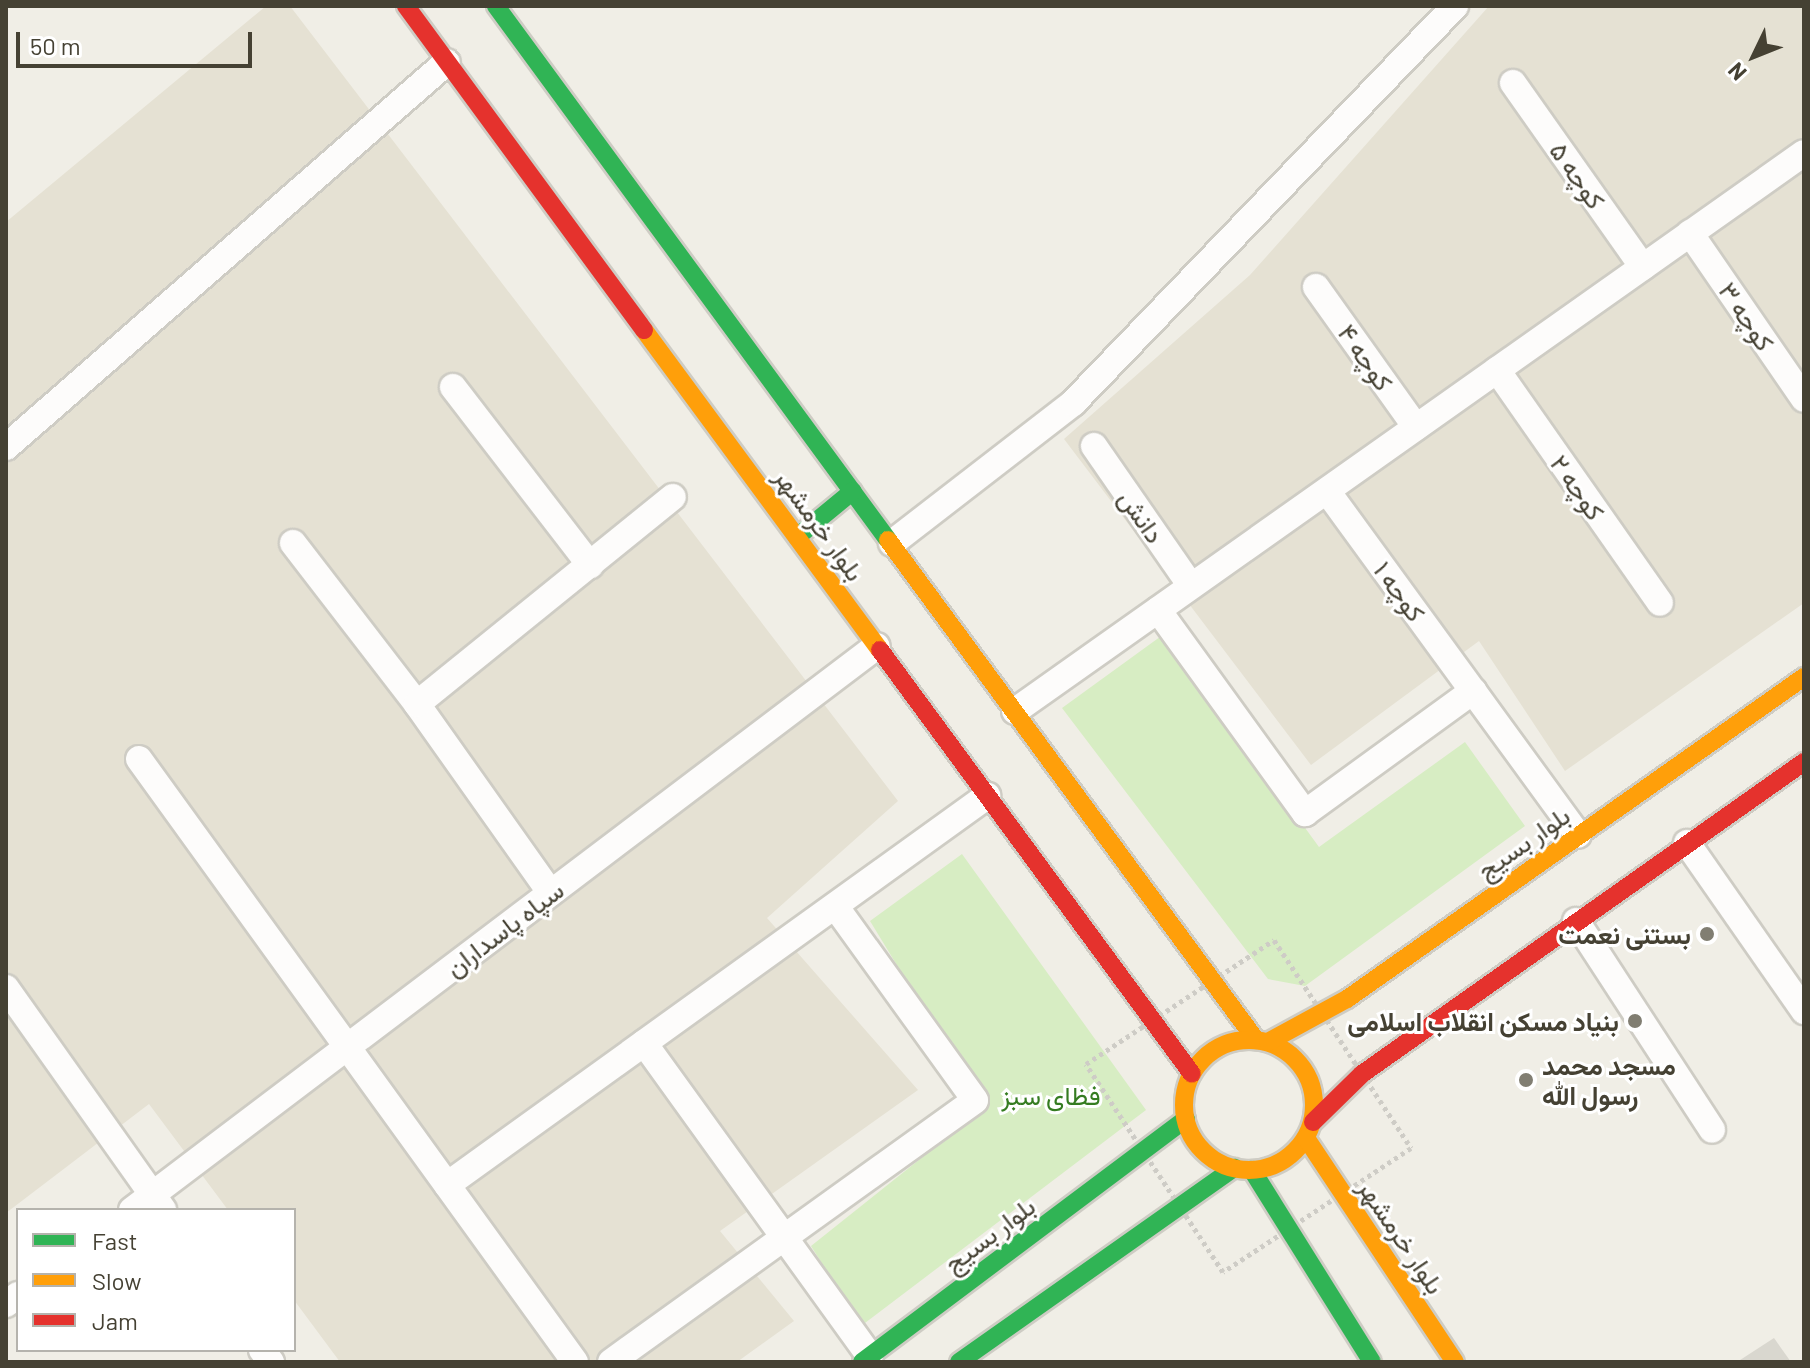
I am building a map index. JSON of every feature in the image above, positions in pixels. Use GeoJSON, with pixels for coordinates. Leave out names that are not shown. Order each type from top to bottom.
{"type":"FeatureCollection","features":[{"type":"Feature","properties":{"kind":"main road","name":"بلوار خرمشهر"},"geometry":{"type":"LineString","coordinates":[[406,6],[1192,1074]]}},
{"type":"Feature","properties":{"kind":"main road","name":"بلوار خرمشهر"},"geometry":{"type":"LineString","coordinates":[[496,6],[1213,980],[1262,1041]]}},
{"type":"Feature","properties":{"kind":"main road"},"geometry":{"type":"LineString","coordinates":[[797,537],[853,491]]}},
{"type":"Feature","properties":{"kind":"main road","name":"بلوار بسیج"},"geometry":{"type":"LineString","coordinates":[[1262,1041],[1322,1013],[1804,677]]}},
{"type":"Feature","properties":{"kind":"main road"},"geometry":{"type":"LineString","coordinates":[[959,1362],[1179,1205],[1243,1169],[1292,1155],[1309,1130],[1362,1074],[1804,762]]}},
{"type":"Feature","properties":{"kind":"main road"},"geometry":{"type":"LineString","coordinates":[[1309,1130],[1315,1102],[1301,1064],[1262,1041],[1219,1047],[1192,1074],[1186,1119],[1203,1151],[1243,1169],[1288,1229],[1372,1362]]}},
{"type":"Feature","properties":{"kind":"main road","name":"بلوار بسیج"},"geometry":{"type":"LineString","coordinates":[[866,1359],[1186,1119]]}},
{"type":"Feature","properties":{"kind":"main road","name":"بلوار خرمشهر"},"geometry":{"type":"LineString","coordinates":[[1309,1130],[1342,1194],[1455,1362]]}},
{"type":"Feature","properties":{"kind":"street"},"geometry":{"type":"LineString","coordinates":[[892,543],[1073,403],[1455,6]]}},
{"type":"Feature","properties":{"kind":"street"},"geometry":{"type":"LineString","coordinates":[[6,447],[447,62]]}},
{"type":"Feature","properties":{"kind":"street","name":"کوچه ۵"},"geometry":{"type":"LineString","coordinates":[[1513,83],[1643,267]]}},
{"type":"Feature","properties":{"kind":"street"},"geometry":{"type":"LineString","coordinates":[[1015,711],[1804,153]]}},
{"type":"Feature","properties":{"kind":"street","name":"کوچه ۳"},"geometry":{"type":"LineString","coordinates":[[1690,233],[1804,399]]}},
{"type":"Feature","properties":{"kind":"street","name":"کوچه ۴"},"geometry":{"type":"LineString","coordinates":[[1316,287],[1416,427]]}},
{"type":"Feature","properties":{"kind":"street","name":"کوچه ۲"},"geometry":{"type":"LineString","coordinates":[[1497,370],[1660,603]]}},
{"type":"Feature","properties":{"kind":"street"},"geometry":{"type":"LineString","coordinates":[[453,387],[590,565]]}},
{"type":"Feature","properties":{"kind":"street","name":"دانش"},"geometry":{"type":"LineString","coordinates":[[1094,446],[1191,586]]}},
{"type":"Feature","properties":{"kind":"street","name":"کوچه ۱"},"geometry":{"type":"LineString","coordinates":[[1327,491],[1578,835]]}},
{"type":"Feature","properties":{"kind":"street"},"geometry":{"type":"LineString","coordinates":[[417,704],[673,497]]}},
{"type":"Feature","properties":{"kind":"street"},"geometry":{"type":"LineString","coordinates":[[293,543],[417,704],[550,892]]}},
{"type":"Feature","properties":{"kind":"street"},"geometry":{"type":"LineString","coordinates":[[1158,610],[1305,813],[1473,691]]}},
{"type":"Feature","properties":{"kind":"street","name":"سپاه پاسداران"},"geometry":{"type":"LineString","coordinates":[[149,1205],[348,1047],[877,646]]}},
{"type":"Feature","properties":{"kind":"street"},"geometry":{"type":"LineString","coordinates":[[139,759],[575,1362]]}},
{"type":"Feature","properties":{"kind":"street"},"geometry":{"type":"LineString","coordinates":[[447,1185],[987,796]]}},
{"type":"Feature","properties":{"kind":"street"},"geometry":{"type":"LineString","coordinates":[[1687,843],[1804,1011]]}},
{"type":"Feature","properties":{"kind":"street"},"geometry":{"type":"LineString","coordinates":[[611,1362],[975,1100],[835,906]]}},
{"type":"Feature","properties":{"kind":"street"},"geometry":{"type":"LineString","coordinates":[[1576,921],[1712,1130]]}},
{"type":"Feature","properties":{"kind":"street"},"geometry":{"type":"LineString","coordinates":[[6,988],[149,1205]]}},
{"type":"Feature","properties":{"kind":"street"},"geometry":{"type":"LineString","coordinates":[[644,1043],[784,1237],[866,1359]]}},
{"type":"Feature","properties":{"kind":"path"},"geometry":{"type":"LineString","coordinates":[[1274,940],[1411,1148],[1223,1272],[1086,1064],[1213,980],[1274,940]]}},
{"type":"Feature","properties":{"kind":"shaded area"},"geometry":{"type":"Polygon","coordinates":[[[266,6],[290,6],[898,801],[767,918],[918,1090],[720,1231],[794,1321],[737,1362],[340,1362],[296,1303],[296,1208],[227,1208],[149,1104],[6,1213],[6,222],[266,6]]]}},
{"type":"Feature","properties":{"kind":"shaded area"},"geometry":{"type":"Polygon","coordinates":[[[1489,6],[1804,6],[1804,603],[1565,771],[1479,641],[1311,765],[1064,439],[1250,275],[1489,6]]]}},
{"type":"Feature","properties":{"kind":"green space"},"geometry":{"type":"Polygon","coordinates":[[[1164,634],[1319,847],[1465,742],[1525,826],[1305,986],[1268,979],[1062,708],[1164,634]]]}},
{"type":"Feature","properties":{"kind":"green space","name":"فظای سبز"},"geometry":{"type":"Polygon","coordinates":[[[962,854],[1146,1110],[861,1326],[811,1246],[984,1108],[870,921],[962,854]]]}},
{"type":"Feature","properties":{"kind":"building"},"geometry":{"type":"Polygon","coordinates":[[[1774,1338],[1791,1362],[1737,1362],[1774,1338]]]}},
{"type":"Feature","properties":{"kind":"traffic: fast"},"geometry":{"type":"LineString","coordinates":[[496,6],[888,540]]}},
{"type":"Feature","properties":{"kind":"traffic: fast"},"geometry":{"type":"LineString","coordinates":[[797,537],[853,491]]}},
{"type":"Feature","properties":{"kind":"traffic: fast"},"geometry":{"type":"LineString","coordinates":[[862,1362],[1186,1119]]}},
{"type":"Feature","properties":{"kind":"traffic: fast"},"geometry":{"type":"LineString","coordinates":[[959,1362],[1234,1168]]}},
{"type":"Feature","properties":{"kind":"traffic: fast"},"geometry":{"type":"LineString","coordinates":[[1252,1170],[1372,1362]]}},
{"type":"Feature","properties":{"kind":"traffic: slow"},"geometry":{"type":"LineString","coordinates":[[644,330],[880,650]]}},
{"type":"Feature","properties":{"kind":"traffic: slow"},"geometry":{"type":"LineString","coordinates":[[888,540],[1256,1040]]}},
{"type":"Feature","properties":{"kind":"traffic: slow"},"geometry":{"type":"LineString","coordinates":[[1268,1042],[1347,999],[1804,677]]}},
{"type":"Feature","properties":{"kind":"traffic: slow"},"geometry":{"type":"LineString","coordinates":[[1249,1040],[1274,1045],[1295,1059],[1309,1080],[1314,1105],[1309,1130],[1295,1151],[1274,1165],[1249,1170],[1224,1165],[1203,1151],[1189,1130],[1184,1105],[1189,1080],[1203,1059],[1224,1045],[1249,1040]]}},
{"type":"Feature","properties":{"kind":"traffic: slow"},"geometry":{"type":"LineString","coordinates":[[1306,1138],[1455,1362]]}},
{"type":"Feature","properties":{"kind":"traffic: jam"},"geometry":{"type":"LineString","coordinates":[[406,6],[644,330]]}},
{"type":"Feature","properties":{"kind":"traffic: jam"},"geometry":{"type":"LineString","coordinates":[[880,650],[1192,1074]]}},
{"type":"Feature","properties":{"kind":"traffic: jam"},"geometry":{"type":"LineString","coordinates":[[1313,1122],[1362,1074],[1804,762]]}},
{"type":"Feature","properties":{"kind":"place","name":"بستنی نعمت"},"geometry":{"type":"Point","coordinates":[1707,934]}},
{"type":"Feature","properties":{"kind":"place","name":"بنیاد مسکن انقلاب اسلامی"},"geometry":{"type":"Point","coordinates":[1635,1021]}},
{"type":"Feature","properties":{"kind":"place","name":"مسجد محمد رسول الله"},"geometry":{"type":"Point","coordinates":[1526,1080]}}]}
